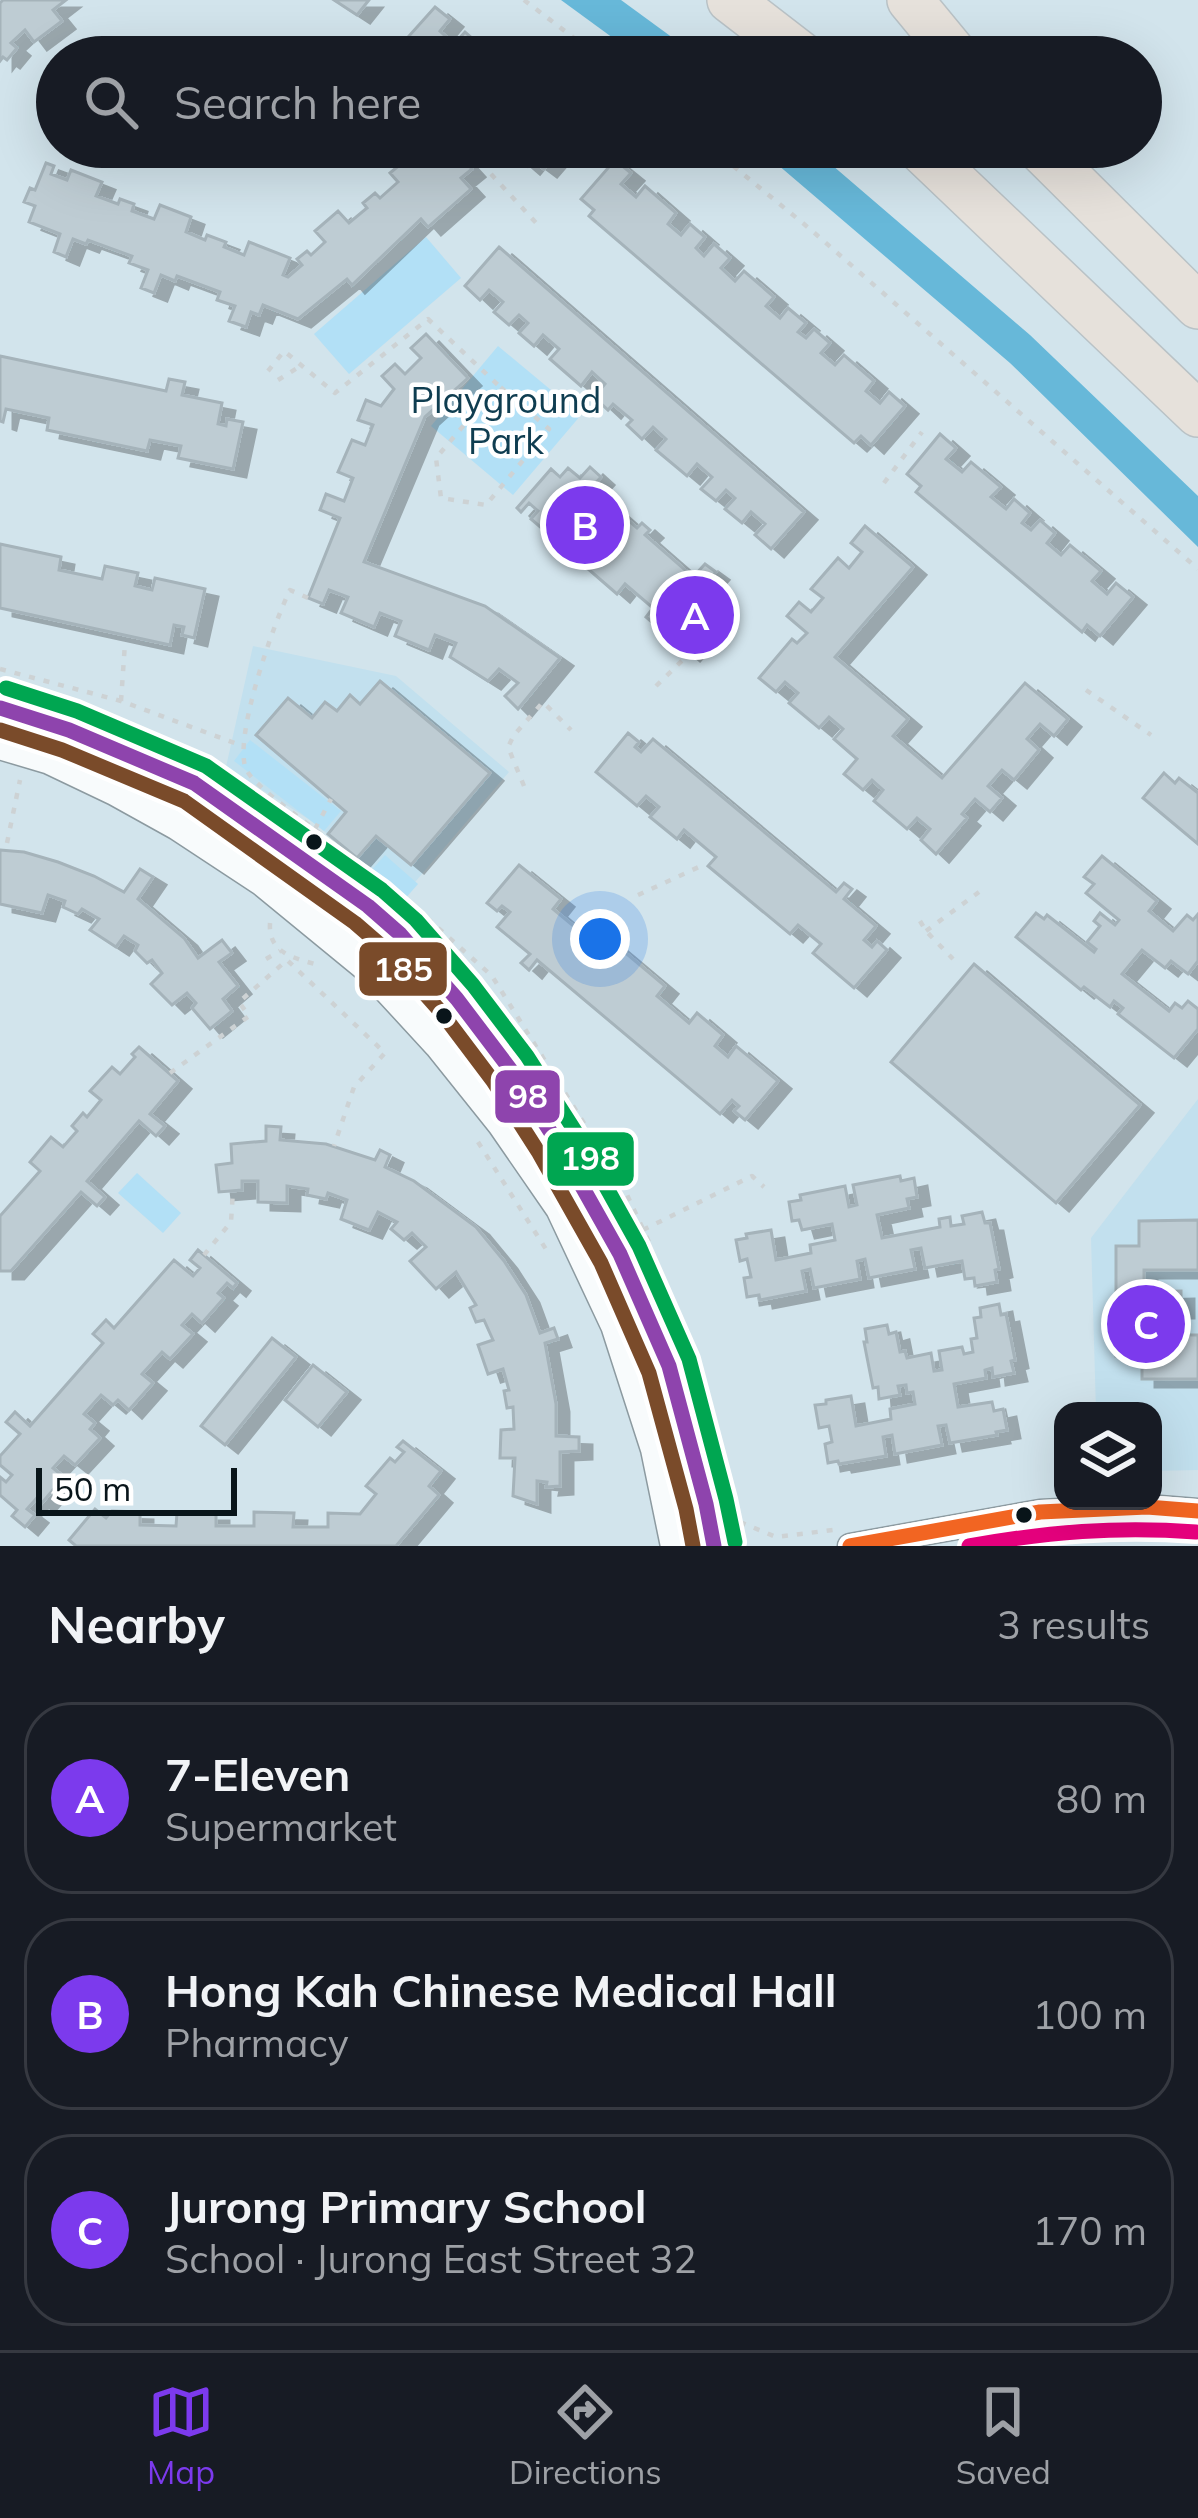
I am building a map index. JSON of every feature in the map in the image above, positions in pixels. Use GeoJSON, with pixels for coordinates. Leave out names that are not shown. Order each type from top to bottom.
{"type":"FeatureCollection","features":[{"type":"Feature","properties":{"kind":"highway"},"geometry":{"type":"LineString","coordinates":[[730,0],[777,36]]}},
{"type":"Feature","properties":{"kind":"highway"},"geometry":{"type":"LineString","coordinates":[[910,0],[940,36]]}},
{"type":"Feature","properties":{"kind":"highway"},"geometry":{"type":"LineString","coordinates":[[940,168],[1198,414]]}},
{"type":"Feature","properties":{"kind":"highway"},"geometry":{"type":"LineString","coordinates":[[1059,168],[1198,306]]}},
{"type":"Feature","properties":{"kind":"street"},"geometry":{"type":"LineString","coordinates":[[0,708],[69,730],[194,783],[368,906],[458,999],[557,1142],[620,1254],[669,1366],[714,1546]]}},
{"type":"Feature","properties":{"kind":"street"},"geometry":{"type":"LineString","coordinates":[[0,743],[50,759],[115,790],[263,881],[370,968],[439,1044],[503,1124],[561,1208],[616,1325],[656,1448],[676,1546]]}},
{"type":"Feature","properties":{"kind":"street"},"geometry":{"type":"LineString","coordinates":[[850,1546],[1040,1512],[1147,1507],[1198,1511]]}},
{"type":"Feature","properties":{"kind":"path"},"geometry":{"type":"LineString","coordinates":[[524,0],[571,36]]}},
{"type":"Feature","properties":{"kind":"path"},"geometry":{"type":"LineString","coordinates":[[736,168],[1198,569]]}},
{"type":"Feature","properties":{"kind":"path"},"geometry":{"type":"LineString","coordinates":[[491,174],[538,225]]}},
{"type":"Feature","properties":{"kind":"path"},"geometry":{"type":"LineString","coordinates":[[268,371],[284,351],[335,393],[428,319],[549,429],[486,505],[441,498],[436,458],[498,385]]}},
{"type":"Feature","properties":{"kind":"path"},"geometry":{"type":"LineString","coordinates":[[278,380],[302,365]]}},
{"type":"Feature","properties":{"kind":"path"},"geometry":{"type":"LineString","coordinates":[[884,483],[922,432]]}},
{"type":"Feature","properties":{"kind":"path"},"geometry":{"type":"LineString","coordinates":[[259,679],[276,618],[290,590],[308,598]]}},
{"type":"Feature","properties":{"kind":"path"},"geometry":{"type":"LineString","coordinates":[[121,701],[125,643]]}},
{"type":"Feature","properties":{"kind":"path"},"geometry":{"type":"LineString","coordinates":[[656,686],[692,651]]}},
{"type":"Feature","properties":{"kind":"path"},"geometry":{"type":"LineString","coordinates":[[0,669],[121,701],[242,746]]}},
{"type":"Feature","properties":{"kind":"path"},"geometry":{"type":"LineString","coordinates":[[1086,690],[1151,735]]}},
{"type":"Feature","properties":{"kind":"path"},"geometry":{"type":"LineString","coordinates":[[524,786],[508,747],[514,735],[543,702],[571,730]]}},
{"type":"Feature","properties":{"kind":"path"},"geometry":{"type":"LineString","coordinates":[[7,842],[21,775]]}},
{"type":"Feature","properties":{"kind":"path"},"geometry":{"type":"LineString","coordinates":[[315,829],[331,799]]}},
{"type":"Feature","properties":{"kind":"path"},"geometry":{"type":"LineString","coordinates":[[638,896],[701,866]]}},
{"type":"Feature","properties":{"kind":"path"},"geometry":{"type":"LineString","coordinates":[[926,931],[979,892]]}},
{"type":"Feature","properties":{"kind":"path"},"geometry":{"type":"LineString","coordinates":[[271,917],[269,936],[280,951],[335,970]]}},
{"type":"Feature","properties":{"kind":"path"},"geometry":{"type":"LineString","coordinates":[[920,921],[953,959]]}},
{"type":"Feature","properties":{"kind":"path"},"geometry":{"type":"LineString","coordinates":[[266,959],[280,951]]}},
{"type":"Feature","properties":{"kind":"path"},"geometry":{"type":"LineString","coordinates":[[170,1073],[249,1016],[239,1002],[287,960],[385,1053],[354,1087],[334,1146]]}},
{"type":"Feature","properties":{"kind":"path"},"geometry":{"type":"LineString","coordinates":[[472,1134],[556,1268]]}},
{"type":"Feature","properties":{"kind":"path"},"geometry":{"type":"LineString","coordinates":[[643,1230],[752,1176],[764,1187]]}},
{"type":"Feature","properties":{"kind":"path"},"geometry":{"type":"LineString","coordinates":[[204,1255],[231,1222],[232,1191]]}},
{"type":"Feature","properties":{"kind":"shaded area"},"geometry":{"type":"Polygon","coordinates":[[[561,0],[621,0],[670,36],[610,36],[561,0]]]}},
{"type":"Feature","properties":{"kind":"shaded area"},"geometry":{"type":"Polygon","coordinates":[[[782,168],[835,168],[1030,335],[1198,496],[1198,547],[1010,363],[782,168]]]}},
{"type":"Feature","properties":{"kind":"shaded area"},"geometry":{"type":"Polygon","coordinates":[[[253,646],[396,676],[509,772],[404,895],[310,820],[226,767],[253,646]]]}},
{"type":"Feature","properties":{"kind":"shaded area"},"geometry":{"type":"Polygon","coordinates":[[[1198,1099],[1198,1470],[1162,1471],[1162,1402],[1096,1402],[1091,1238],[1198,1099]]]}},
{"type":"Feature","properties":{"kind":"green space"},"geometry":{"type":"Polygon","coordinates":[[[426,237],[461,278],[349,374],[314,334],[426,237]]]}},
{"type":"Feature","properties":{"kind":"green space","name":"Playground Park"},"geometry":{"type":"Polygon","coordinates":[[[498,346],[581,415],[513,495],[431,426],[498,346]]]}},
{"type":"Feature","properties":{"kind":"green space"},"geometry":{"type":"Polygon","coordinates":[[[250,740],[341,811],[324,831],[234,761],[250,740]]]}},
{"type":"Feature","properties":{"kind":"green space"},"geometry":{"type":"Polygon","coordinates":[[[385,855],[418,884],[397,908],[363,880],[385,855]]]}},
{"type":"Feature","properties":{"kind":"green space"},"geometry":{"type":"Polygon","coordinates":[[[137,1173],[181,1213],[163,1233],[118,1193],[137,1173]]]}},
{"type":"Feature","properties":{"kind":"building"},"geometry":{"type":"Polygon","coordinates":[[[66,0],[53,10],[62,21],[36,36],[34,42],[25,30],[11,43],[17,48],[0,61],[0,3],[66,0]]]}},
{"type":"Feature","properties":{"kind":"building"},"geometry":{"type":"Polygon","coordinates":[[[334,0],[369,0],[357,15],[334,0]]]}},
{"type":"Feature","properties":{"kind":"building"},"geometry":{"type":"Polygon","coordinates":[[[435,7],[450,19],[440,31],[445,36],[409,36],[435,7]]]}},
{"type":"Feature","properties":{"kind":"building"},"geometry":{"type":"Polygon","coordinates":[[[44,168],[53,168],[51,174],[67,180],[71,170],[102,182],[96,196],[134,204],[132,211],[154,219],[160,205],[191,217],[186,232],[205,240],[207,235],[226,242],[224,247],[244,255],[249,242],[290,258],[283,275],[288,277],[302,265],[297,259],[307,251],[311,255],[325,242],[315,231],[338,211],[349,223],[367,208],[363,203],[375,193],[380,198],[398,182],[390,173],[396,168],[471,168],[461,178],[471,189],[428,227],[421,219],[352,285],[347,279],[298,319],[263,305],[259,315],[251,312],[246,327],[229,321],[235,306],[217,300],[220,292],[177,276],[175,281],[161,275],[154,293],[141,288],[148,270],[129,263],[132,256],[73,239],[66,257],[54,252],[60,234],[29,222],[35,206],[24,202],[44,168]]]}},
{"type":"Feature","properties":{"kind":"building"},"geometry":{"type":"Polygon","coordinates":[[[608,168],[625,168],[631,173],[621,184],[636,197],[645,186],[676,213],[668,224],[681,235],[690,224],[705,237],[696,248],[704,256],[714,244],[730,258],[721,268],[735,281],[744,271],[774,297],[766,306],[780,318],[788,308],[806,323],[798,332],[806,338],[814,329],[830,343],[821,353],[835,365],[844,355],[874,381],[866,391],[880,403],[889,392],[905,406],[871,445],[861,436],[854,443],[589,216],[594,210],[581,199],[608,168]]]}},
{"type":"Feature","properties":{"kind":"building"},"geometry":{"type":"Polygon","coordinates":[[[499,247],[804,512],[771,549],[755,535],[765,524],[751,512],[742,523],[725,509],[735,498],[726,490],[716,501],[701,489],[712,477],[697,464],[687,476],[656,450],[666,439],[653,427],[642,439],[627,425],[632,420],[613,404],[608,410],[594,397],[605,384],[592,372],[581,386],[550,359],[559,349],[543,335],[534,346],[519,333],[528,323],[519,315],[509,325],[494,312],[503,302],[489,290],[480,300],[465,286],[499,247]]]}},
{"type":"Feature","properties":{"kind":"building"},"geometry":{"type":"Polygon","coordinates":[[[426,334],[468,378],[425,417],[364,562],[485,606],[560,658],[518,709],[505,696],[518,683],[499,669],[488,681],[450,657],[456,643],[435,635],[429,650],[395,636],[401,621],[380,613],[374,627],[341,613],[348,597],[329,590],[323,604],[308,598],[340,518],[320,510],[326,494],[344,501],[353,478],[338,472],[352,440],[365,445],[373,425],[358,420],[366,400],[381,406],[394,389],[382,376],[395,364],[405,374],[421,358],[411,348],[426,334]]]}},
{"type":"Feature","properties":{"kind":"building"},"geometry":{"type":"Polygon","coordinates":[[[0,356],[166,391],[169,379],[185,382],[182,395],[222,403],[218,424],[226,426],[227,419],[243,422],[233,469],[178,458],[181,446],[150,440],[147,451],[47,430],[49,418],[6,409],[0,421],[0,356]]]}},
{"type":"Feature","properties":{"kind":"building"},"geometry":{"type":"Polygon","coordinates":[[[940,434],[956,448],[946,459],[962,472],[971,462],[1001,487],[991,497],[1006,509],[1014,499],[1030,513],[1022,523],[1031,530],[1040,520],[1055,533],[1047,543],[1061,555],[1070,545],[1101,571],[1092,581],[1107,594],[1116,583],[1133,597],[1100,636],[1087,625],[1082,632],[916,492],[921,486],[907,474],[940,434]]]}},
{"type":"Feature","properties":{"kind":"building"},"geometry":{"type":"Polygon","coordinates":[[[590,467],[601,477],[591,488],[637,528],[642,523],[650,530],[645,535],[693,577],[705,564],[716,572],[704,585],[714,594],[706,604],[720,616],[687,653],[646,617],[653,608],[625,584],[617,594],[587,568],[596,557],[568,534],[559,543],[531,519],[538,511],[529,503],[521,512],[517,508],[551,469],[560,477],[568,468],[580,478],[590,467]]]}},
{"type":"Feature","properties":{"kind":"building"},"geometry":{"type":"Polygon","coordinates":[[[865,526],[913,567],[835,657],[908,719],[893,736],[942,778],[1025,683],[1068,719],[1054,736],[1040,724],[1027,739],[1039,750],[1014,780],[1002,770],[988,786],[1002,798],[990,812],[975,799],[962,814],[967,818],[936,854],[921,840],[930,829],[917,818],[907,829],[874,801],[883,790],[872,780],[863,790],[844,774],[857,759],[834,739],[843,729],[829,717],[819,728],[789,703],[798,693],[785,682],[776,692],[759,678],[792,639],[797,643],[807,633],[787,616],[799,602],[811,612],[823,598],[811,589],[838,558],[849,568],[862,552],[851,543],[865,526]]]}},
{"type":"Feature","properties":{"kind":"building"},"geometry":{"type":"Polygon","coordinates":[[[0,544],[61,557],[59,570],[102,579],[105,566],[138,573],[135,586],[152,590],[155,578],[205,589],[194,638],[182,635],[184,627],[174,625],[170,645],[0,608],[0,544]]]}},
{"type":"Feature","properties":{"kind":"building"},"geometry":{"type":"Polygon","coordinates":[[[380,681],[490,773],[411,865],[376,836],[357,858],[328,834],[346,812],[256,735],[288,698],[312,718],[325,702],[337,711],[350,695],[360,704],[380,681]]]}},
{"type":"Feature","properties":{"kind":"building"},"geometry":{"type":"Polygon","coordinates":[[[628,733],[639,742],[635,747],[641,752],[653,739],[836,892],[844,883],[852,889],[844,899],[876,926],[864,940],[872,947],[877,941],[887,950],[854,988],[813,953],[821,944],[798,925],[790,934],[708,866],[716,857],[684,830],[677,839],[650,817],[659,807],[646,796],[637,806],[596,772],[628,733]]]}},
{"type":"Feature","properties":{"kind":"building"},"geometry":{"type":"Polygon","coordinates":[[[1164,773],[1198,793],[1198,844],[1143,798],[1164,773]]]}},
{"type":"Feature","properties":{"kind":"building"},"geometry":{"type":"Polygon","coordinates":[[[0,850],[58,862],[124,892],[140,869],[153,877],[138,899],[184,938],[198,958],[222,940],[232,953],[219,962],[238,986],[223,999],[232,1011],[210,1029],[192,1008],[196,1003],[187,993],[172,1005],[151,984],[162,973],[152,960],[147,963],[135,951],[138,945],[124,936],[116,947],[90,930],[99,919],[82,909],[78,914],[63,907],[65,901],[48,895],[42,913],[0,904],[0,850]]]}},
{"type":"Feature","properties":{"kind":"building"},"geometry":{"type":"Polygon","coordinates":[[[1102,856],[1157,901],[1149,911],[1173,931],[1187,915],[1193,920],[1198,914],[1198,961],[1188,974],[1171,961],[1165,968],[1142,950],[1122,974],[1169,1011],[1175,1003],[1182,1008],[1188,1001],[1198,1009],[1198,1029],[1174,1058],[1118,1014],[1123,1008],[1114,1001],[1110,1007],[1084,987],[1081,990],[1016,937],[1036,913],[1044,919],[1047,915],[1094,952],[1087,942],[1100,926],[1094,921],[1100,913],[1115,925],[1119,920],[1086,893],[1094,884],[1084,877],[1102,856]]]}},
{"type":"Feature","properties":{"kind":"building"},"geometry":{"type":"Polygon","coordinates":[[[519,865],[561,899],[553,909],[576,928],[584,918],[665,986],[657,996],[689,1023],[697,1013],[723,1035],[715,1046],[728,1057],[736,1046],[778,1081],[745,1120],[734,1111],[739,1106],[732,1100],[720,1114],[537,960],[529,970],[521,963],[530,954],[497,927],[510,912],[502,906],[497,911],[487,903],[519,865]]]}},
{"type":"Feature","properties":{"kind":"building"},"geometry":{"type":"Polygon","coordinates":[[[974,964],[1140,1105],[1056,1203],[891,1062],[974,964]]]}},
{"type":"Feature","properties":{"kind":"building"},"geometry":{"type":"Polygon","coordinates":[[[139,1047],[178,1081],[150,1114],[165,1126],[156,1136],[139,1121],[87,1181],[105,1197],[97,1206],[81,1192],[11,1271],[0,1271],[0,1216],[40,1171],[30,1162],[51,1137],[63,1147],[77,1131],[72,1126],[101,1100],[90,1091],[112,1067],[120,1074],[139,1047]]]}},
{"type":"Feature","properties":{"kind":"building"},"geometry":{"type":"Polygon","coordinates":[[[266,1126],[281,1127],[280,1140],[326,1144],[375,1160],[380,1150],[390,1155],[385,1167],[414,1181],[476,1227],[526,1295],[540,1333],[554,1328],[558,1339],[545,1343],[556,1404],[556,1436],[579,1437],[579,1451],[560,1452],[560,1486],[546,1487],[547,1482],[537,1481],[537,1504],[513,1496],[515,1458],[500,1458],[501,1430],[514,1429],[513,1407],[507,1408],[504,1391],[509,1390],[503,1369],[488,1374],[478,1345],[493,1340],[484,1320],[476,1322],[470,1308],[476,1305],[456,1272],[436,1289],[410,1261],[426,1247],[412,1233],[404,1240],[391,1229],[397,1222],[378,1212],[369,1230],[341,1219],[347,1200],[328,1193],[326,1199],[307,1195],[308,1189],[287,1186],[287,1203],[258,1202],[258,1181],[242,1181],[242,1190],[219,1192],[216,1165],[232,1163],[231,1144],[266,1141],[266,1126]]]}},
{"type":"Feature","properties":{"kind":"building"},"geometry":{"type":"Polygon","coordinates":[[[900,1176],[901,1181],[914,1178],[917,1197],[907,1199],[909,1208],[877,1215],[882,1238],[940,1227],[939,1219],[950,1217],[951,1226],[964,1224],[962,1216],[982,1212],[985,1223],[990,1223],[997,1282],[975,1286],[974,1278],[965,1279],[962,1261],[925,1268],[921,1248],[911,1250],[915,1269],[869,1278],[865,1259],[857,1261],[860,1279],[814,1288],[810,1269],[802,1271],[806,1291],[760,1300],[759,1295],[747,1297],[744,1278],[751,1277],[747,1259],[740,1261],[736,1240],[771,1230],[776,1260],[811,1253],[810,1245],[835,1240],[832,1224],[802,1230],[799,1220],[792,1221],[789,1202],[801,1200],[800,1195],[845,1186],[849,1207],[857,1205],[853,1185],[900,1176]]]}},
{"type":"Feature","properties":{"kind":"building"},"geometry":{"type":"Polygon","coordinates":[[[1198,1220],[1198,1270],[1144,1270],[1144,1292],[1181,1291],[1181,1310],[1143,1310],[1143,1335],[1198,1335],[1198,1379],[1142,1379],[1142,1356],[1116,1356],[1116,1246],[1139,1246],[1139,1221],[1198,1220]]]}},
{"type":"Feature","properties":{"kind":"building"},"geometry":{"type":"Polygon","coordinates":[[[198,1250],[237,1283],[233,1288],[227,1283],[218,1293],[224,1298],[202,1323],[192,1314],[182,1325],[193,1334],[170,1359],[162,1352],[142,1374],[153,1383],[129,1410],[118,1400],[113,1405],[101,1395],[84,1414],[95,1423],[90,1429],[100,1438],[75,1465],[64,1456],[53,1468],[64,1477],[41,1504],[36,1499],[27,1509],[35,1515],[25,1527],[12,1516],[17,1510],[0,1495],[0,1477],[6,1482],[12,1475],[0,1465],[0,1456],[20,1434],[6,1422],[15,1412],[30,1426],[103,1343],[93,1334],[106,1320],[114,1328],[174,1260],[193,1276],[200,1268],[190,1260],[198,1250]]]}},
{"type":"Feature","properties":{"kind":"building"},"geometry":{"type":"Polygon","coordinates":[[[999,1304],[1001,1315],[1006,1314],[1014,1373],[993,1377],[992,1368],[985,1370],[986,1378],[954,1384],[958,1407],[992,1402],[994,1411],[1003,1409],[1007,1430],[950,1443],[946,1425],[938,1426],[942,1445],[895,1454],[892,1435],[883,1437],[886,1456],[828,1463],[829,1426],[819,1428],[815,1405],[851,1396],[856,1426],[891,1419],[890,1409],[915,1404],[906,1385],[898,1386],[900,1395],[879,1399],[878,1387],[873,1388],[865,1329],[887,1325],[889,1334],[896,1332],[900,1352],[905,1351],[907,1358],[931,1353],[934,1371],[942,1370],[939,1351],[962,1347],[964,1354],[973,1352],[974,1318],[981,1317],[980,1308],[999,1304]]]}},
{"type":"Feature","properties":{"kind":"building"},"geometry":{"type":"Polygon","coordinates":[[[272,1338],[296,1357],[225,1445],[201,1426],[272,1338]]]}},
{"type":"Feature","properties":{"kind":"building"},"geometry":{"type":"Polygon","coordinates":[[[313,1365],[347,1392],[318,1427],[285,1400],[313,1365]]]}},
{"type":"Feature","properties":{"kind":"building"},"geometry":{"type":"Polygon","coordinates":[[[403,1441],[441,1471],[429,1486],[439,1495],[396,1546],[76,1546],[69,1540],[95,1509],[106,1518],[112,1511],[140,1512],[140,1525],[176,1526],[177,1513],[216,1513],[216,1526],[254,1526],[254,1512],[294,1513],[293,1527],[328,1527],[328,1513],[360,1514],[376,1494],[366,1486],[390,1458],[395,1462],[404,1452],[397,1447],[403,1441]]]}},
{"type":"Feature","properties":{"kind":"transit line","name":"198"},"geometry":{"type":"LineString","coordinates":[[6,688],[77,711],[206,766],[382,890],[416,920],[473,985],[527,1056],[575,1131],[639,1246],[689,1359],[735,1542]]}},
{"type":"Feature","properties":{"kind":"transit line","name":"98"},"geometry":{"type":"LineString","coordinates":[[0,708],[69,730],[194,783],[368,906],[400,934],[457,999],[557,1142],[620,1254],[669,1366],[714,1546]]}},
{"type":"Feature","properties":{"kind":"transit line","name":"185"},"geometry":{"type":"LineString","coordinates":[[0,730],[62,750],[184,801],[355,923],[441,1012],[539,1153],[601,1263],[649,1373],[693,1546]]}},
{"type":"Feature","properties":{"kind":"transit line"},"geometry":{"type":"LineString","coordinates":[[850,1546],[1040,1512],[1147,1507],[1198,1511]]}},
{"type":"Feature","properties":{"kind":"transit line"},"geometry":{"type":"LineString","coordinates":[[969,1546],[1082,1532],[1196,1532]]}},
{"type":"Feature","properties":{"kind":"place","name":"Hong Kah Chinese Medical Hall"},"geometry":{"type":"Point","coordinates":[585,525]}},
{"type":"Feature","properties":{"kind":"place","name":"7-Eleven"},"geometry":{"type":"Point","coordinates":[695,615]}},
{"type":"Feature","properties":{"kind":"place","name":"Jurong Primary School"},"geometry":{"type":"Point","coordinates":[1146,1324]}}]}
